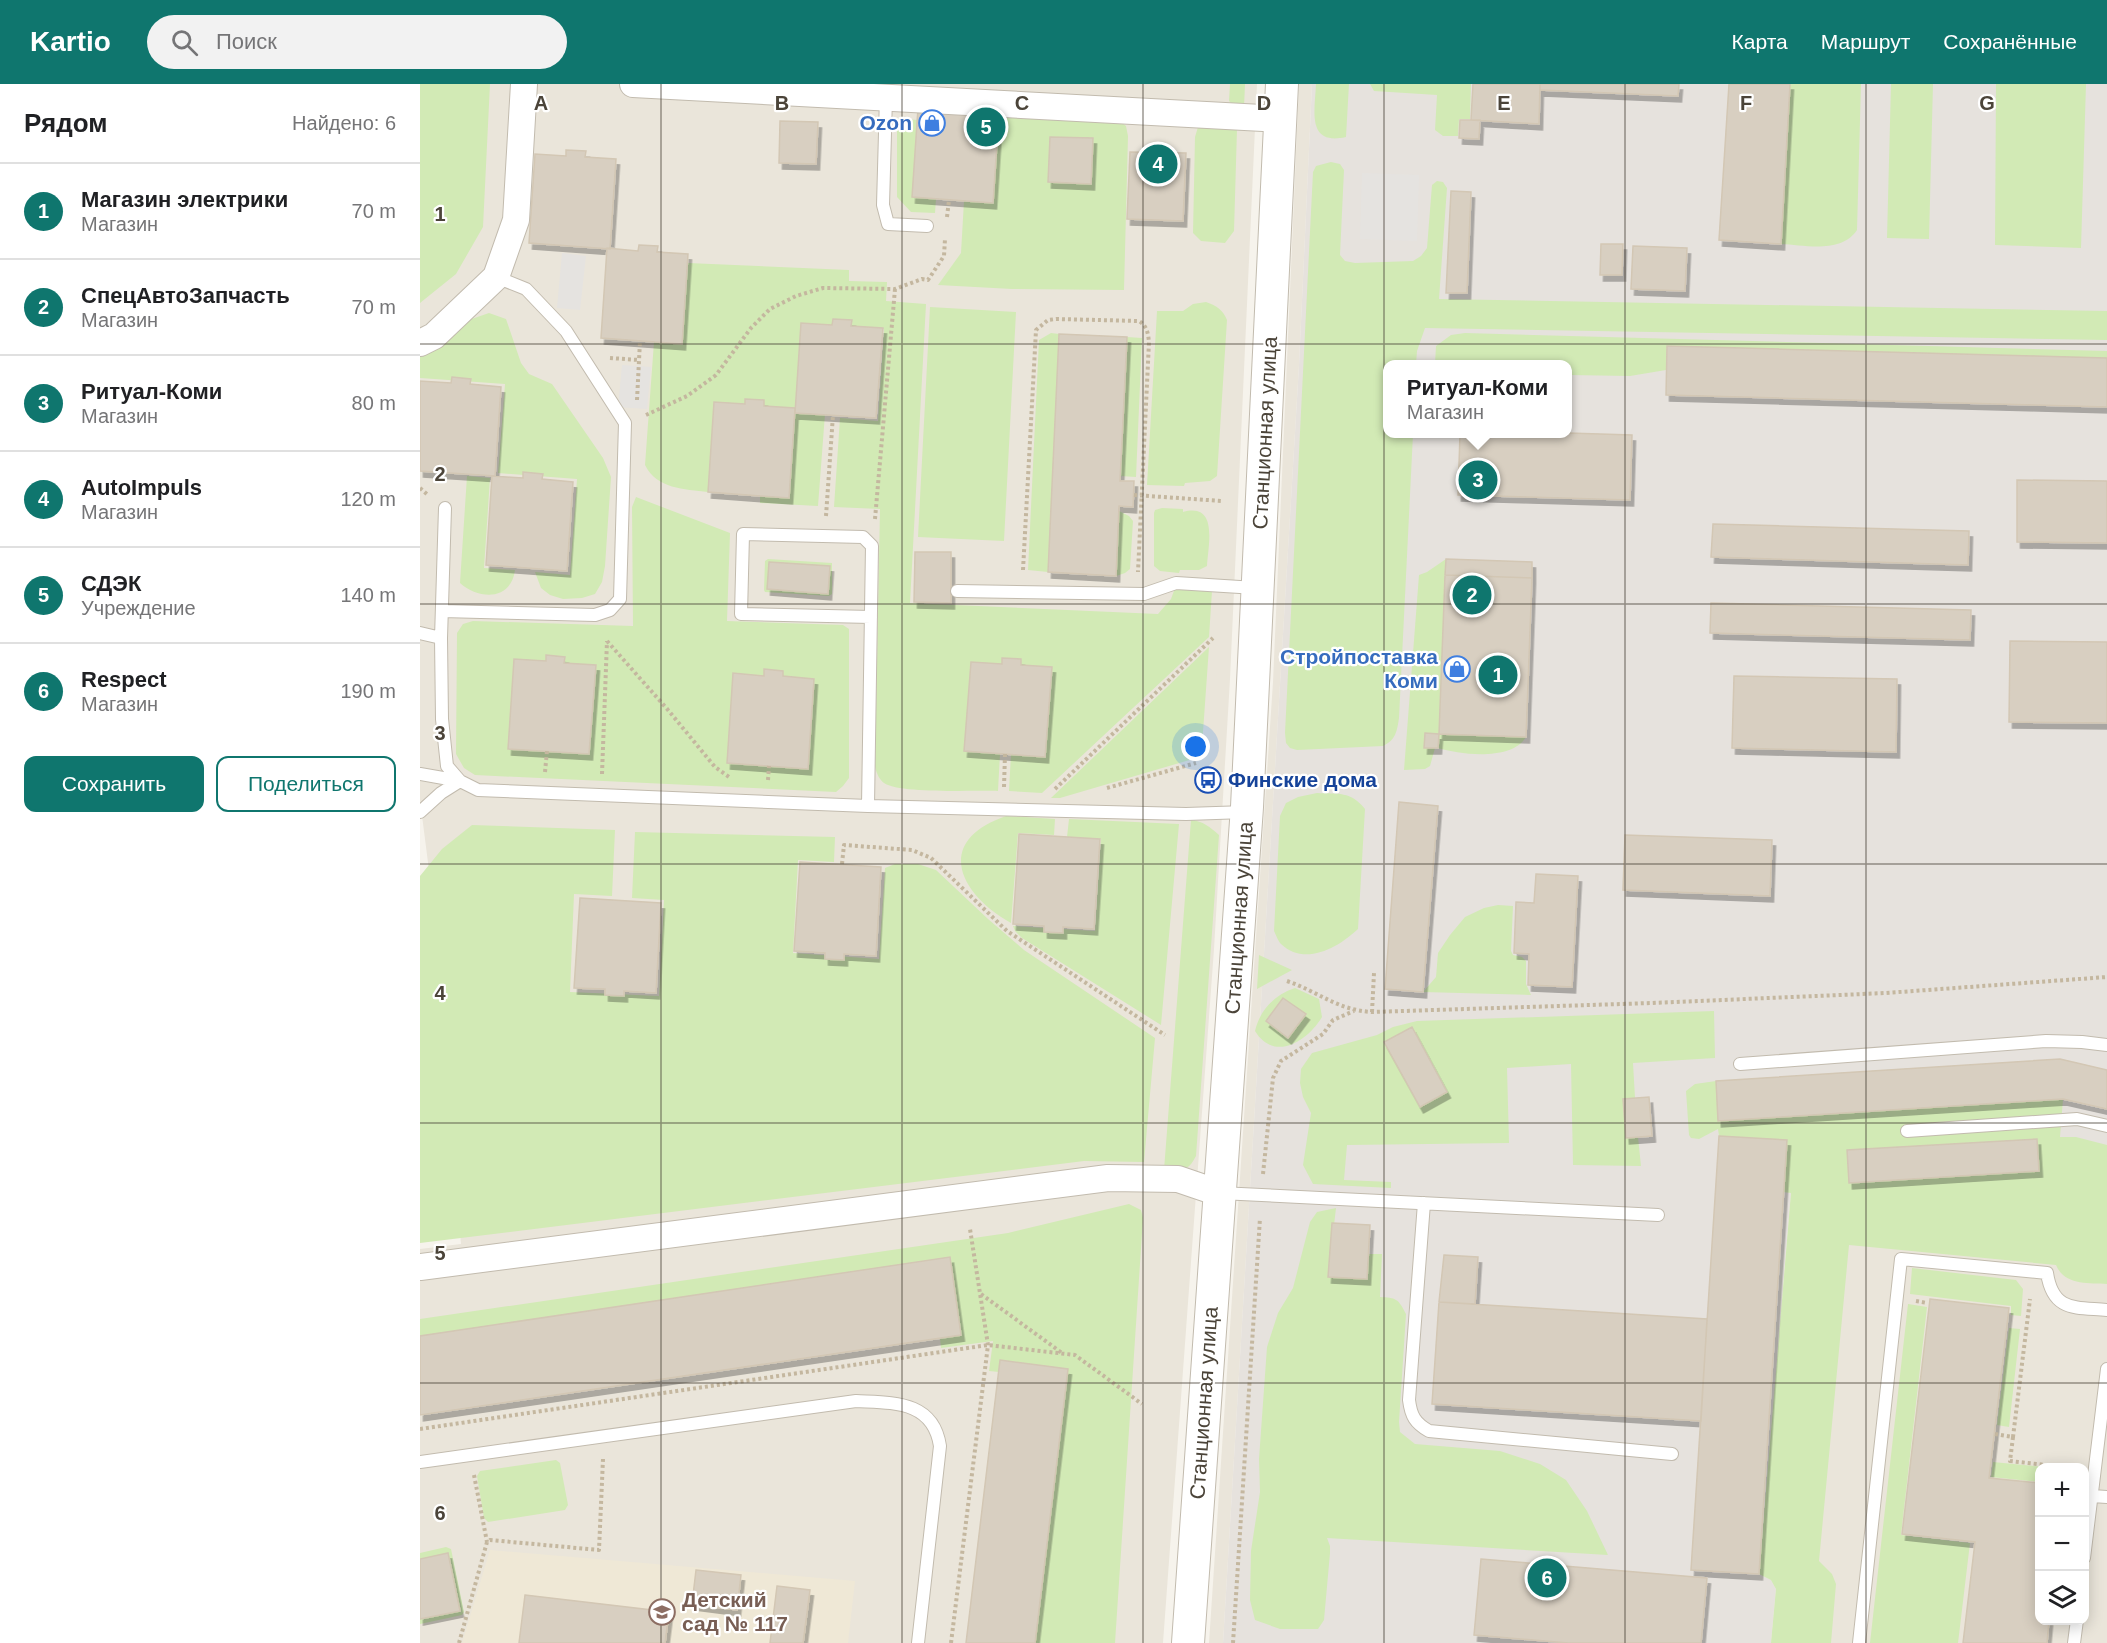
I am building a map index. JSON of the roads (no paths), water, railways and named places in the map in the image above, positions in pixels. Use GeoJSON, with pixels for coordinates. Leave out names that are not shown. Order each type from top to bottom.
{"type":"FeatureCollection","features":[{"type":"Feature","properties":{"kind":"street"},"geometry":{"type":"LineString","coordinates":[[420,343],[434,336],[496,278],[516,219],[524,84]]}},
{"type":"Feature","properties":{"kind":"street"},"geometry":{"type":"LineString","coordinates":[[633,84],[1280,119]]}},
{"type":"Feature","properties":{"kind":"street","name":"Станционная улица"},"geometry":{"type":"LineString","coordinates":[[1188,1643],[1246,812],[1282,84]]}},
{"type":"Feature","properties":{"kind":"street"},"geometry":{"type":"LineString","coordinates":[[420,1267],[1108,1178],[1178,1179],[1219,1193]]}},
{"type":"Feature","properties":{"kind":"lane"},"geometry":{"type":"LineString","coordinates":[[886,97],[883,205],[888,224],[927,226]]}},
{"type":"Feature","properties":{"kind":"lane"},"geometry":{"type":"LineString","coordinates":[[442,611],[595,615],[610,610],[620,599],[630,421],[566,331],[526,289],[496,278]]}},
{"type":"Feature","properties":{"kind":"lane"},"geometry":{"type":"LineString","coordinates":[[445,508],[441,638],[442,719],[447,766],[460,781]]}},
{"type":"Feature","properties":{"kind":"lane"},"geometry":{"type":"LineString","coordinates":[[868,806],[871,617],[872,546],[863,537],[743,534],[741,614],[871,617]]}},
{"type":"Feature","properties":{"kind":"lane"},"geometry":{"type":"LineString","coordinates":[[957,591],[1144,594],[1176,583],[1257,588]]}},
{"type":"Feature","properties":{"kind":"lane"},"geometry":{"type":"LineString","coordinates":[[420,633],[441,638]]}},
{"type":"Feature","properties":{"kind":"lane"},"geometry":{"type":"LineString","coordinates":[[420,774],[460,781],[478,790],[868,806],[1186,814],[1246,812]]}},
{"type":"Feature","properties":{"kind":"lane"},"geometry":{"type":"LineString","coordinates":[[420,812],[441,793],[460,781]]}},
{"type":"Feature","properties":{"kind":"lane"},"geometry":{"type":"LineString","coordinates":[[1740,1064],[2046,1041],[2107,1045]]}},
{"type":"Feature","properties":{"kind":"lane"},"geometry":{"type":"LineString","coordinates":[[1907,1131],[2077,1119],[2107,1126]]}},
{"type":"Feature","properties":{"kind":"lane"},"geometry":{"type":"LineString","coordinates":[[1219,1193],[1658,1215]]}},
{"type":"Feature","properties":{"kind":"lane"},"geometry":{"type":"LineString","coordinates":[[1424,1203],[1409,1400],[1411,1412],[1417,1424],[1429,1431],[1672,1454]]}},
{"type":"Feature","properties":{"kind":"lane"},"geometry":{"type":"LineString","coordinates":[[1859,1643],[1902,1259],[2047,1273],[2049,1285],[2056,1300],[2066,1305],[2107,1310]]}},
{"type":"Feature","properties":{"kind":"lane"},"geometry":{"type":"LineString","coordinates":[[2089,1523],[2107,1369]]}},
{"type":"Feature","properties":{"kind":"lane"},"geometry":{"type":"LineString","coordinates":[[420,1462],[856,1401],[902,1404],[919,1411],[935,1426],[940,1446],[918,1643]]}},
{"type":"Feature","properties":{"kind":"lane"},"geometry":{"type":"LineString","coordinates":[[2092,1496],[2107,1497]]}},
{"type":"Feature","properties":{"kind":"lane"},"geometry":{"type":"LineString","coordinates":[[2074,1643],[2076,1625]]}},
{"type":"Feature","properties":{"kind":"place","name":"Ozon"},"geometry":{"type":"Point","coordinates":[932,123]}},
{"type":"Feature","properties":{"kind":"place","name":"СДЭК"},"geometry":{"type":"Point","coordinates":[986,127]}},
{"type":"Feature","properties":{"kind":"place","name":"AutoImpuls"},"geometry":{"type":"Point","coordinates":[1158,164]}},
{"type":"Feature","properties":{"kind":"place","name":"Ритуал-Коми"},"geometry":{"type":"Point","coordinates":[1478,480]}},
{"type":"Feature","properties":{"kind":"place","name":"СпецАвтоЗапчасть"},"geometry":{"type":"Point","coordinates":[1472,595]}},
{"type":"Feature","properties":{"kind":"place","name":"Стройпоставка Коми"},"geometry":{"type":"Point","coordinates":[1457,669]}},
{"type":"Feature","properties":{"kind":"place","name":"Магазин электрики"},"geometry":{"type":"Point","coordinates":[1498,675]}},
{"type":"Feature","properties":{"kind":"place","name":"Финские дома"},"geometry":{"type":"Point","coordinates":[1208,780]}},
{"type":"Feature","properties":{"kind":"place","name":"Respect"},"geometry":{"type":"Point","coordinates":[1547,1578]}},
{"type":"Feature","properties":{"kind":"place","name":"Детский сад № 117"},"geometry":{"type":"Point","coordinates":[662,1612]}}]}
